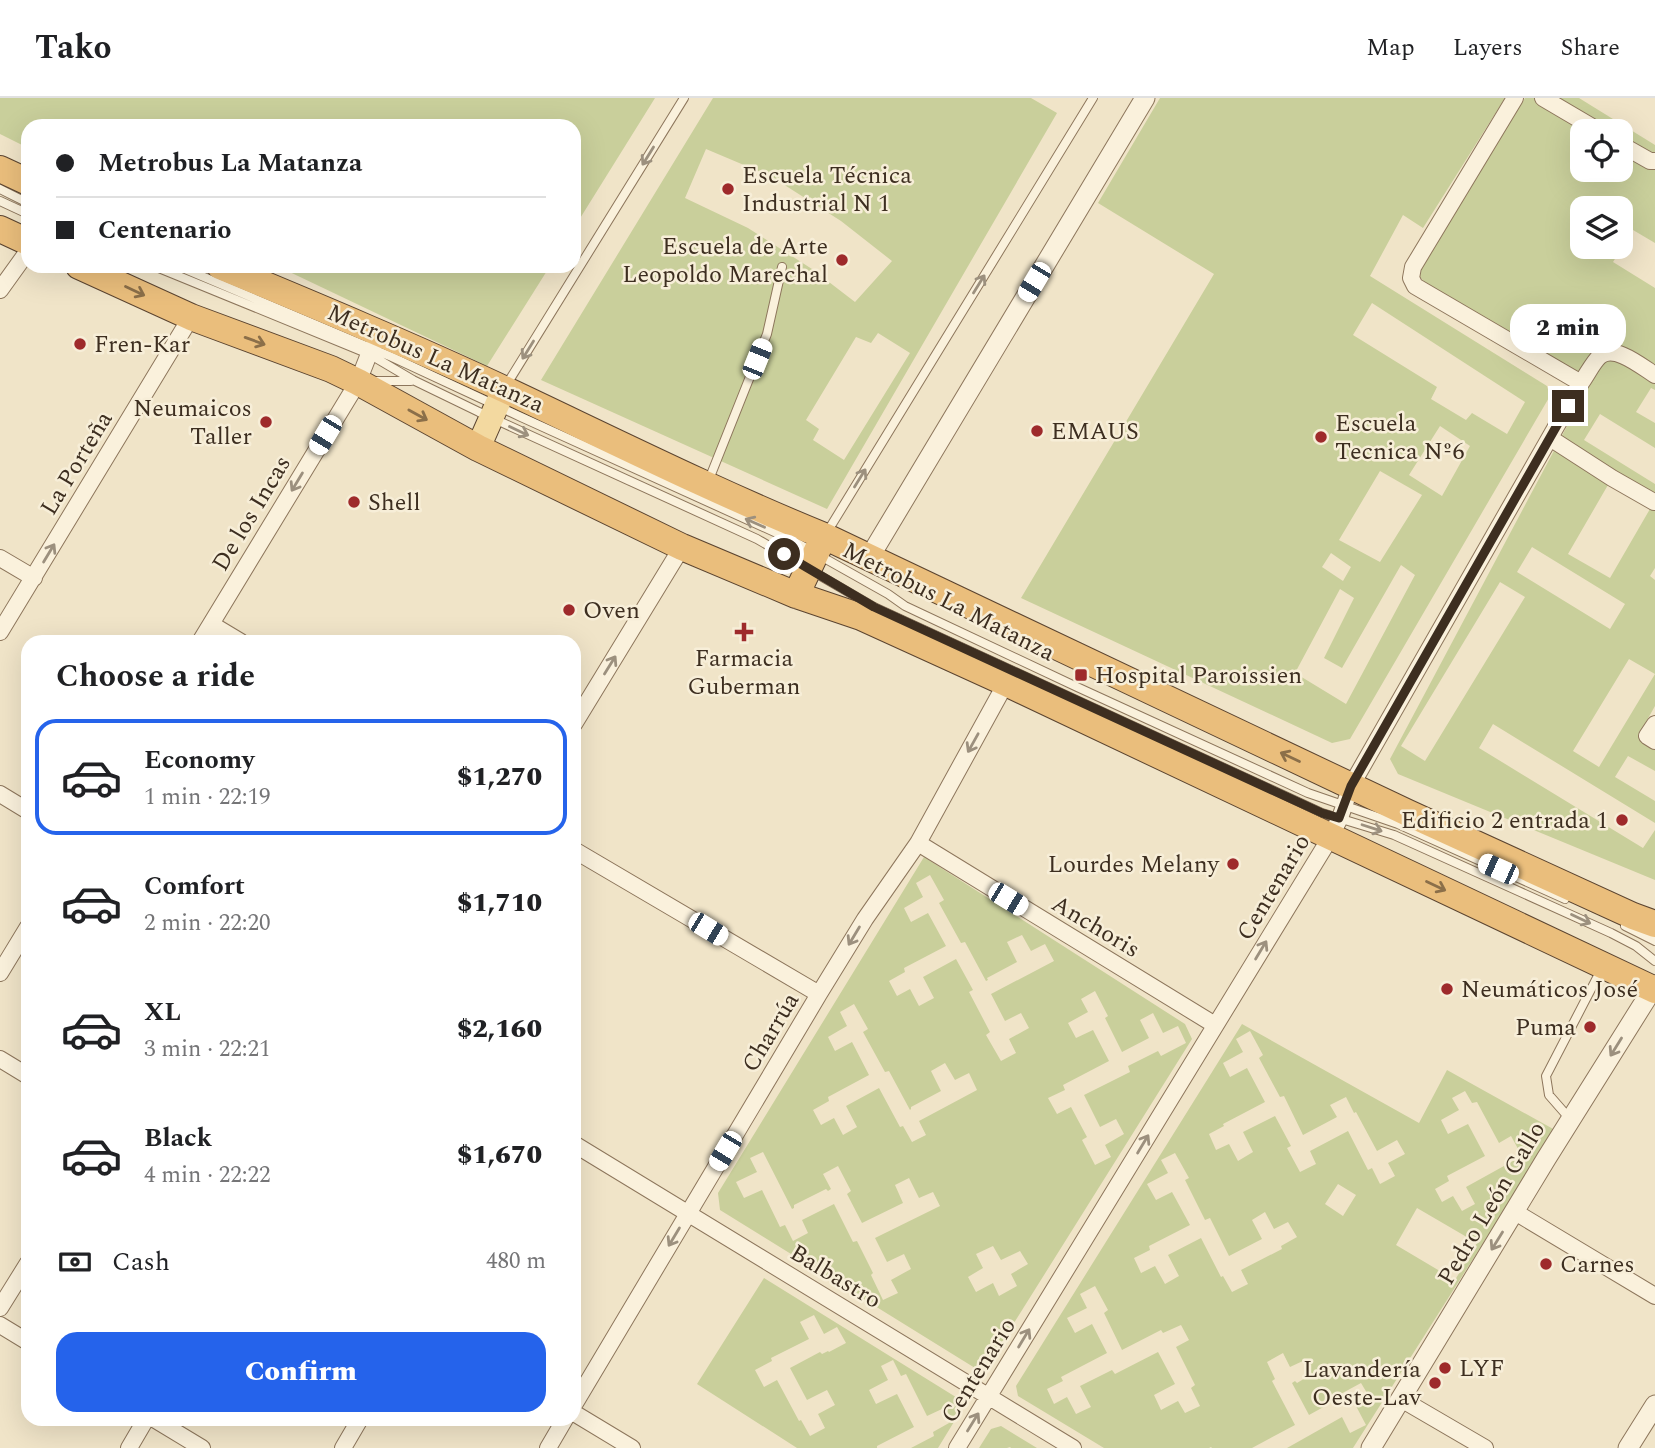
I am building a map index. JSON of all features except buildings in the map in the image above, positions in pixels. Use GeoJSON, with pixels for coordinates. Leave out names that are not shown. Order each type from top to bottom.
{"type":"FeatureCollection","features":[{"type":"Feature","properties":{"kind":"highway"},"geometry":{"type":"LineString","coordinates":[[0,169],[21,178]]}},
{"type":"Feature","properties":{"kind":"highway"},"geometry":{"type":"LineString","coordinates":[[0,229],[21,239]]}},
{"type":"Feature","properties":{"kind":"highway"},"geometry":{"type":"LineString","coordinates":[[94,273],[191,317],[331,369],[478,448],[682,547],[796,594],[861,617],[1006,683],[1341,811],[1655,924]]}},
{"type":"Feature","properties":{"kind":"highway"},"geometry":{"type":"LineString","coordinates":[[220,277],[374,345],[497,404],[707,485],[751,507],[816,553],[869,558],[1341,811],[1603,965],[1654,988]]}},
{"type":"Feature","properties":{"kind":"highway"},"geometry":{"type":"LineString","coordinates":[[796,594],[816,553]]}},
{"type":"Feature","properties":{"kind":"main road"},"geometry":{"type":"LineString","coordinates":[[478,448],[497,404]]}},
{"type":"Feature","properties":{"kind":"street"},"geometry":{"type":"LineString","coordinates":[[869,558],[1145,98]]}},
{"type":"Feature","properties":{"kind":"street"},"geometry":{"type":"LineString","coordinates":[[1515,98],[1413,267],[1411,278],[1415,286],[1581,383]]}},
{"type":"Feature","properties":{"kind":"street"},"geometry":{"type":"LineString","coordinates":[[1543,98],[1579,119]]}},
{"type":"Feature","properties":{"kind":"street"},"geometry":{"type":"LineString","coordinates":[[1633,151],[1655,161]]}},
{"type":"Feature","properties":{"kind":"street"},"geometry":{"type":"LineString","coordinates":[[0,290],[21,261]]}},
{"type":"Feature","properties":{"kind":"street","name":"La Porteña"},"geometry":{"type":"LineString","coordinates":[[0,632],[191,317]]}},
{"type":"Feature","properties":{"kind":"street","name":"De los Incas"},"geometry":{"type":"LineString","coordinates":[[204,635],[358,382],[374,345]]}},
{"type":"Feature","properties":{"kind":"street","name":"Centenario"},"geometry":{"type":"LineString","coordinates":[[957,1448],[1215,1025],[1341,811],[1581,383],[1600,356],[1608,352],[1623,355],[1655,375]]}},
{"type":"Feature","properties":{"kind":"street"},"geometry":{"type":"LineString","coordinates":[[1550,438],[1654,502]]}},
{"type":"Feature","properties":{"kind":"street"},"geometry":{"type":"LineString","coordinates":[[581,713],[682,547]]}},
{"type":"Feature","properties":{"kind":"street"},"geometry":{"type":"LineString","coordinates":[[0,558],[34,578]]}},
{"type":"Feature","properties":{"kind":"street"},"geometry":{"type":"LineString","coordinates":[[211,624],[230,635]]}},
{"type":"Feature","properties":{"kind":"street","name":"Charrúa"},"geometry":{"type":"LineString","coordinates":[[581,1393],[819,994],[865,919],[918,843],[1006,683]]}},
{"type":"Feature","properties":{"kind":"street"},"geometry":{"type":"LineString","coordinates":[[1655,724],[1647,736],[1655,741]]}},
{"type":"Feature","properties":{"kind":"street"},"geometry":{"type":"LineString","coordinates":[[0,794],[21,807]]}},
{"type":"Feature","properties":{"kind":"street","name":"Anchoris"},"geometry":{"type":"LineString","coordinates":[[918,843],[1215,1025]]}},
{"type":"Feature","properties":{"kind":"street"},"geometry":{"type":"LineString","coordinates":[[581,854],[819,994]]}},
{"type":"Feature","properties":{"kind":"street"},"geometry":{"type":"LineString","coordinates":[[0,974],[21,939]]}},
{"type":"Feature","properties":{"kind":"street","name":"Pedro León Gallo"},"geometry":{"type":"LineString","coordinates":[[1371,1448],[1570,1120],[1654,988]]}},
{"type":"Feature","properties":{"kind":"street"},"geometry":{"type":"LineString","coordinates":[[0,1059],[21,1072]]}},
{"type":"Feature","properties":{"kind":"street","name":"Balbastro"},"geometry":{"type":"LineString","coordinates":[[581,1148],[1073,1448]]}},
{"type":"Feature","properties":{"kind":"street"},"geometry":{"type":"LineString","coordinates":[[1515,1212],[1655,1296]]}},
{"type":"Feature","properties":{"kind":"street"},"geometry":{"type":"LineString","coordinates":[[0,1308],[21,1274]]}},
{"type":"Feature","properties":{"kind":"street"},"geometry":{"type":"LineString","coordinates":[[0,1325],[21,1338]]}},
{"type":"Feature","properties":{"kind":"street"},"geometry":{"type":"LineString","coordinates":[[1401,1399],[1485,1448]]}},
{"type":"Feature","properties":{"kind":"street"},"geometry":{"type":"LineString","coordinates":[[1628,1448],[1655,1405]]}},
{"type":"Feature","properties":{"kind":"street"},"geometry":{"type":"LineString","coordinates":[[581,1417],[632,1448]]}},
{"type":"Feature","properties":{"kind":"street"},"geometry":{"type":"LineString","coordinates":[[129,1448],[142,1426]]}},
{"type":"Feature","properties":{"kind":"street"},"geometry":{"type":"LineString","coordinates":[[166,1426],[202,1448]]}},
{"type":"Feature","properties":{"kind":"street"},"geometry":{"type":"LineString","coordinates":[[343,1448],[356,1426]]}},
{"type":"Feature","properties":{"kind":"street"},"geometry":{"type":"LineString","coordinates":[[548,1448],[561,1426]]}},
{"type":"Feature","properties":{"kind":"lane"},"geometry":{"type":"LineString","coordinates":[[581,267],[684,98]]}},
{"type":"Feature","properties":{"kind":"lane"},"geometry":{"type":"LineString","coordinates":[[816,553],[1093,98]]}},
{"type":"Feature","properties":{"kind":"lane"},"geometry":{"type":"LineString","coordinates":[[0,190],[21,200]]}},
{"type":"Feature","properties":{"kind":"lane"},"geometry":{"type":"LineString","coordinates":[[0,201],[21,211]]}},
{"type":"Feature","properties":{"kind":"lane"},"geometry":{"type":"LineString","coordinates":[[707,485],[767,334],[782,267]]}},
{"type":"Feature","properties":{"kind":"lane","name":"Metrobus La Matanza"},"geometry":{"type":"LineString","coordinates":[[173,273],[374,345],[413,380]]}},
{"type":"Feature","properties":{"kind":"lane"},"geometry":{"type":"LineString","coordinates":[[497,404],[577,273]]}},
{"type":"Feature","properties":{"kind":"lane","name":"Metrobus La Matanza"},"geometry":{"type":"LineString","coordinates":[[358,382],[413,380],[497,404],[757,540],[816,553],[874,607],[1322,813],[1341,811],[1398,824],[1574,903]]}},
{"type":"Feature","properties":{"kind":"lane","name":"Metrobus La Matanza"},"geometry":{"type":"LineString","coordinates":[[497,404],[792,540],[905,606],[1341,811],[1611,933],[1636,946],[1655,961]]}},
{"type":"Feature","properties":{"kind":"lane"},"geometry":{"type":"LineString","coordinates":[[1612,920],[1655,941]]}},
{"type":"Feature","properties":{"kind":"lane"},"geometry":{"type":"LineString","coordinates":[[1570,1120],[1549,1095],[1546,1076],[1603,965]]}},
{"type":"Feature","properties":{"kind":"green space"},"geometry":{"type":"Polygon","coordinates":[[[0,98],[655,98],[581,217],[581,119],[21,119],[21,144],[0,134],[0,98]]]}},
{"type":"Feature","properties":{"kind":"green space"},"geometry":{"type":"Polygon","coordinates":[[[713,98],[1031,98],[1057,113],[827,509],[541,380],[713,98]],[[706,149],[685,198],[748,228],[812,269],[855,302],[892,261],[841,221],[772,177],[706,149]],[[878,333],[871,343],[856,337],[806,420],[819,429],[813,440],[844,460],[910,353],[878,333]]]}},
{"type":"Feature","properties":{"kind":"green space","name":"Escuela Tecnica Nº6"},"geometry":{"type":"Polygon","coordinates":[[[1160,98],[1505,98],[1423,228],[1403,215],[1370,276],[1547,386],[1550,396],[1350,739],[1332,743],[1021,598],[1214,274],[1098,203],[1160,98]],[[1372,303],[1353,335],[1437,387],[1431,399],[1466,420],[1472,413],[1507,434],[1525,402],[1372,303]],[[1440,426],[1409,475],[1442,496],[1470,446],[1440,426]],[[1380,471],[1339,540],[1380,562],[1422,495],[1380,471]],[[1331,553],[1322,567],[1343,581],[1351,567],[1331,553]],[[1401,565],[1342,668],[1324,658],[1354,598],[1340,589],[1295,673],[1346,704],[1415,575],[1401,565]]]}},
{"type":"Feature","properties":{"kind":"green space"},"geometry":{"type":"Polygon","coordinates":[[[1525,98],[1579,98],[1613,119],[1570,119],[1570,182],[1633,182],[1633,131],[1655,145],[1655,243],[1633,230],[1633,196],[1570,196],[1570,259],[1615,259],[1613,262],[1655,288],[1655,390],[1651,388],[1636,412],[1655,423],[1655,448],[1600,414],[1584,440],[1655,484],[1655,568],[1650,576],[1655,580],[1655,674],[1655,706],[1642,729],[1655,747],[1655,771],[1628,756],[1615,777],[1655,801],[1655,823],[1493,724],[1479,748],[1643,848],[1655,830],[1655,880],[1398,774],[1390,759],[1590,383],[1429,287],[1420,277],[1421,265],[1525,98]],[[1612,478],[1568,554],[1610,578],[1654,502],[1612,478]],[[1532,547],[1517,572],[1610,629],[1625,604],[1532,547]],[[1500,582],[1401,746],[1425,761],[1525,597],[1500,582]],[[1629,659],[1573,751],[1599,767],[1655,674],[1629,659]]]}},
{"type":"Feature","properties":{"kind":"green space"},"geometry":{"type":"Polygon","coordinates":[[[292,273],[546,273],[487,366],[292,273]]]}},
{"type":"Feature","properties":{"kind":"green space"},"geometry":{"type":"Polygon","coordinates":[[[924,857],[1185,1024],[1192,1039],[987,1366],[975,1368],[720,1210],[718,1193],[924,857]],[[930,875],[916,883],[923,897],[904,908],[911,922],[928,913],[946,946],[904,968],[905,972],[889,981],[897,996],[910,989],[919,1006],[934,998],[923,977],[956,959],[973,990],[969,992],[990,1032],[986,1035],[1001,1061],[1016,1053],[1009,1039],[1029,1028],[1021,1013],[1005,1021],[991,994],[1054,961],[1045,944],[1031,951],[1022,935],[1007,942],[1017,962],[986,981],[965,942],[961,943],[939,903],[944,900],[930,875]],[[1095,991],[1081,999],[1088,1012],[1068,1023],[1076,1038],[1093,1030],[1109,1061],[1063,1085],[1065,1090],[1048,1098],[1057,1114],[1071,1107],[1087,1137],[1082,1140],[1095,1165],[1111,1157],[1105,1145],[1124,1134],[1116,1119],[1100,1127],[1084,1095],[1130,1072],[1128,1066],[1158,1051],[1161,1056],[1186,1043],[1178,1026],[1163,1033],[1153,1013],[1140,1020],[1149,1038],[1122,1052],[1095,991]],[[854,1004],[840,1012],[847,1026],[828,1037],[835,1051],[852,1042],[869,1075],[828,1097],[829,1101],[813,1110],[821,1125],[834,1118],[843,1135],[857,1127],[846,1106],[879,1088],[900,1127],[903,1126],[912,1142],[926,1135],[919,1121],[977,1090],[969,1073],[955,1080],[945,1063],[931,1071],[941,1091],[910,1110],[889,1071],[885,1072],[863,1032],[868,1029],[854,1004]],[[763,1152],[750,1158],[757,1172],[736,1182],[744,1198],[762,1190],[780,1227],[785,1225],[793,1241],[808,1233],[802,1220],[834,1204],[853,1242],[857,1241],[883,1300],[898,1293],[891,1280],[911,1269],[904,1254],[887,1262],[875,1238],[940,1206],[933,1192],[919,1198],[909,1178],[895,1185],[903,1203],[862,1223],[847,1194],[851,1191],[838,1166],[823,1174],[831,1189],[794,1205],[792,1209],[763,1152]],[[993,1246],[976,1254],[983,1268],[968,1277],[976,1292],[993,1283],[999,1296],[1017,1286],[1011,1274],[1028,1264],[1020,1251],[1001,1260],[993,1246]]]}},
{"type":"Feature","properties":{"kind":"green space"},"geometry":{"type":"Polygon","coordinates":[[[1242,1024],[1419,1123],[1447,1070],[1555,1130],[1353,1448],[1287,1448],[1342,1417],[1350,1433],[1366,1425],[1356,1406],[1370,1398],[1361,1383],[1309,1415],[1292,1383],[1312,1374],[1305,1360],[1290,1367],[1283,1353],[1267,1362],[1275,1379],[1272,1381],[1295,1425],[1252,1448],[1104,1448],[1018,1396],[1016,1386],[1242,1024]],[[1250,1031],[1236,1039],[1243,1052],[1223,1063],[1230,1077],[1247,1068],[1265,1102],[1209,1134],[1216,1150],[1229,1144],[1238,1161],[1253,1152],[1243,1132],[1275,1116],[1291,1146],[1287,1148],[1300,1172],[1316,1164],[1310,1151],[1348,1131],[1368,1170],[1372,1168],[1380,1184],[1395,1176],[1388,1163],[1405,1154],[1397,1140],[1377,1151],[1346,1097],[1330,1105],[1337,1117],[1303,1135],[1284,1096],[1280,1097],[1259,1058],[1263,1055],[1250,1031]],[[1465,1091],[1452,1098],[1459,1110],[1441,1120],[1448,1134],[1468,1124],[1485,1156],[1447,1176],[1449,1181],[1435,1189],[1442,1202],[1453,1196],[1462,1211],[1475,1204],[1466,1187],[1522,1156],[1511,1136],[1499,1143],[1477,1102],[1472,1103],[1465,1091]],[[1175,1153],[1161,1160],[1168,1173],[1147,1184],[1156,1200],[1172,1192],[1190,1225],[1149,1246],[1150,1250],[1134,1258],[1141,1273],[1155,1266],[1165,1284],[1179,1276],[1168,1255],[1201,1238],[1232,1292],[1248,1284],[1241,1270],[1282,1249],[1281,1246],[1297,1237],[1288,1222],[1274,1229],[1265,1212],[1252,1220],[1262,1239],[1229,1256],[1210,1218],[1205,1220],[1185,1180],[1189,1178],[1175,1153]],[[1338,1184],[1325,1204],[1343,1216],[1356,1195],[1338,1184]],[[1417,1208],[1396,1245],[1455,1280],[1477,1243],[1417,1208]],[[1095,1286],[1080,1294],[1087,1308],[1067,1318],[1075,1333],[1092,1324],[1107,1353],[1061,1377],[1063,1381],[1047,1389],[1054,1404],[1067,1397],[1076,1414],[1091,1407],[1080,1386],[1112,1370],[1115,1374],[1158,1352],[1175,1384],[1154,1395],[1161,1410],[1178,1401],[1185,1413],[1200,1406],[1191,1388],[1195,1385],[1176,1347],[1189,1340],[1181,1325],[1163,1333],[1161,1330],[1122,1350],[1104,1313],[1108,1310],[1095,1286]]]}},
{"type":"Feature","properties":{"kind":"green space"},"geometry":{"type":"Polygon","coordinates":[[[764,1278],[959,1399],[960,1412],[938,1448],[911,1448],[934,1436],[933,1432],[949,1423],[942,1409],[927,1416],[906,1374],[901,1376],[893,1360],[881,1366],[888,1380],[869,1390],[876,1404],[897,1394],[914,1427],[877,1448],[797,1448],[697,1384],[764,1278]],[[814,1315],[800,1322],[809,1339],[771,1358],[772,1361],[755,1370],[764,1387],[777,1380],[810,1436],[825,1428],[818,1414],[835,1405],[827,1390],[807,1400],[790,1368],[820,1352],[829,1352],[846,1343],[837,1327],[824,1334],[814,1315]]]}},
{"type":"Feature","properties":{"kind":"green space"},"geometry":{"type":"Polygon","coordinates":[[[1001,1426],[1037,1448],[979,1448],[991,1429],[1001,1426]]]}},
{"type":"Feature","properties":{"kind":"place","name":"Escuela Técnica Industrial N 1"},"geometry":{"type":"Point","coordinates":[728,189]}},
{"type":"Feature","properties":{"kind":"place","name":"Escuela de Arte Leopoldo Marechal"},"geometry":{"type":"Point","coordinates":[842,260]}},
{"type":"Feature","properties":{"kind":"place","name":"Fren-Kar"},"geometry":{"type":"Point","coordinates":[80,344]}},
{"type":"Feature","properties":{"kind":"place","name":"Neumaicos Taller"},"geometry":{"type":"Point","coordinates":[266,422]}},
{"type":"Feature","properties":{"kind":"place","name":"EMAUS"},"geometry":{"type":"Point","coordinates":[1037,431]}},
{"type":"Feature","properties":{"kind":"place","name":"Escuela Tecnica Nº6"},"geometry":{"type":"Point","coordinates":[1321,437]}},
{"type":"Feature","properties":{"kind":"place","name":"Shell"},"geometry":{"type":"Point","coordinates":[354,502]}},
{"type":"Feature","properties":{"kind":"place","name":"Oven"},"geometry":{"type":"Point","coordinates":[569,610]}},
{"type":"Feature","properties":{"kind":"place","name":"Farmacia Guberman"},"geometry":{"type":"Point","coordinates":[744,632]}},
{"type":"Feature","properties":{"kind":"place","name":"Hospital Paroissien"},"geometry":{"type":"Point","coordinates":[1081,675]}},
{"type":"Feature","properties":{"kind":"place","name":"Edificio 2 entrada 1"},"geometry":{"type":"Point","coordinates":[1622,820]}},
{"type":"Feature","properties":{"kind":"place","name":"Lourdes Melany"},"geometry":{"type":"Point","coordinates":[1233,864]}},
{"type":"Feature","properties":{"kind":"place","name":"Neumáticos José"},"geometry":{"type":"Point","coordinates":[1447,989]}},
{"type":"Feature","properties":{"kind":"place","name":"Puma"},"geometry":{"type":"Point","coordinates":[1590,1027]}},
{"type":"Feature","properties":{"kind":"place","name":"Carnes"},"geometry":{"type":"Point","coordinates":[1546,1264]}},
{"type":"Feature","properties":{"kind":"place","name":"LYF"},"geometry":{"type":"Point","coordinates":[1445,1368]}},
{"type":"Feature","properties":{"kind":"place","name":"Lavandería Oeste-Lav"},"geometry":{"type":"Point","coordinates":[1435,1383]}},
{"type":"Feature","properties":{"kind":"route"},"geometry":{"type":"LineString","coordinates":[[784,554],[874,607],[1322,813],[1339,818],[1351,786],[1568,406]]}}]}
